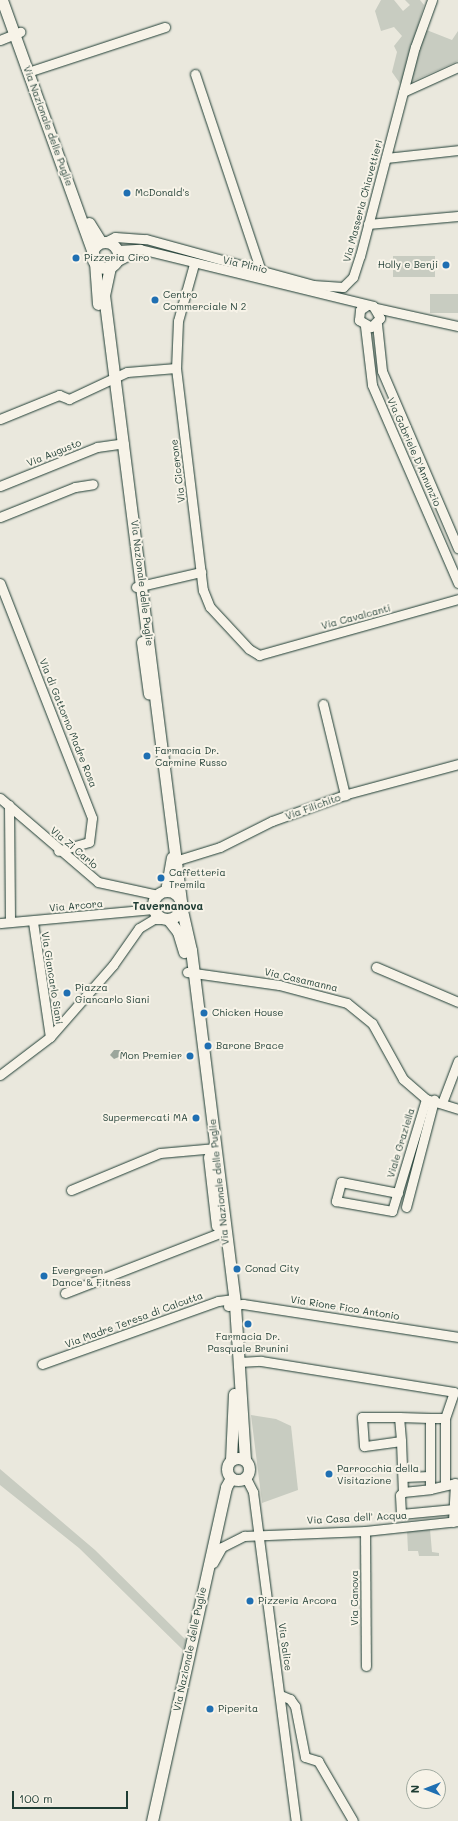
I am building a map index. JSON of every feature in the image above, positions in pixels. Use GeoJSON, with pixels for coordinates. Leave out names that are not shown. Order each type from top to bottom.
{"type":"FeatureCollection","features":[{"type":"Feature","properties":{"kind":"main road","name":"Via Nazionale delle Puglie"},"geometry":{"type":"LineString","coordinates":[[2,0],[34,70],[93,233],[110,245],[113,264],[104,295],[112,379]]}},
{"type":"Feature","properties":{"kind":"main road","name":"Via Nazionale delle Puglie"},"geometry":{"type":"LineString","coordinates":[[8,0],[17,34],[94,257],[112,379],[181,903],[212,1148],[221,1232],[239,1362],[245,1460]]}},
{"type":"Feature","properties":{"kind":"main road"},"geometry":{"type":"LineString","coordinates":[[94,257],[110,245]]}},
{"type":"Feature","properties":{"kind":"main road"},"geometry":{"type":"LineString","coordinates":[[94,257],[113,264]]}},
{"type":"Feature","properties":{"kind":"main road","name":"Via Nazionale delle Puglie"},"geometry":{"type":"LineString","coordinates":[[162,893],[175,860]]}},
{"type":"Feature","properties":{"kind":"main road"},"geometry":{"type":"LineString","coordinates":[[162,893],[175,894],[181,903],[176,916],[166,919],[154,909],[162,893]]}},
{"type":"Feature","properties":{"kind":"main road","name":"Via Nazionale delle Puglie"},"geometry":{"type":"LineString","coordinates":[[166,919],[183,942],[190,972]]}},
{"type":"Feature","properties":{"kind":"main road","name":"Via Nazionale delle Puglie"},"geometry":{"type":"LineString","coordinates":[[231,1303],[233,1368],[231,1460]]}},
{"type":"Feature","properties":{"kind":"main road"},"geometry":{"type":"LineString","coordinates":[[231,1460],[245,1460],[250,1468],[246,1478],[231,1478],[227,1469],[231,1460]]}},
{"type":"Feature","properties":{"kind":"main road","name":"Via Nazionale delle Puglie"},"geometry":{"type":"LineString","coordinates":[[152,1821],[191,1651],[226,1487],[231,1478]]}},
{"type":"Feature","properties":{"kind":"street","name":"Via Masseria Chiavettieri"},"geometry":{"type":"LineString","coordinates":[[110,245],[132,238],[329,289],[343,286],[353,277],[403,92],[432,0]]}},
{"type":"Feature","properties":{"kind":"street"},"geometry":{"type":"LineString","coordinates":[[34,70],[165,27]]}},
{"type":"Feature","properties":{"kind":"street"},"geometry":{"type":"LineString","coordinates":[[0,40],[17,34]]}},
{"type":"Feature","properties":{"kind":"street"},"geometry":{"type":"LineString","coordinates":[[403,92],[458,67]]}},
{"type":"Feature","properties":{"kind":"street"},"geometry":{"type":"LineString","coordinates":[[195,74],[260,271]]}},
{"type":"Feature","properties":{"kind":"street"},"geometry":{"type":"LineString","coordinates":[[386,158],[458,150]]}},
{"type":"Feature","properties":{"kind":"street"},"geometry":{"type":"LineString","coordinates":[[368,224],[458,216]]}},
{"type":"Feature","properties":{"kind":"street","name":"Via Plinio"},"geometry":{"type":"LineString","coordinates":[[110,245],[140,249],[194,264],[366,306],[458,326]]}},
{"type":"Feature","properties":{"kind":"street"},"geometry":{"type":"LineString","coordinates":[[113,264],[140,249]]}},
{"type":"Feature","properties":{"kind":"street","name":"Via Cicerone"},"geometry":{"type":"LineString","coordinates":[[194,264],[178,321],[176,368],[201,572],[210,607],[249,649],[259,655]]}},
{"type":"Feature","properties":{"kind":"street"},"geometry":{"type":"LineString","coordinates":[[346,300],[359,313],[360,322],[365,326],[377,324],[380,314],[376,308]]}},
{"type":"Feature","properties":{"kind":"street"},"geometry":{"type":"LineString","coordinates":[[359,313],[366,306]]}},
{"type":"Feature","properties":{"kind":"street","name":"Via Gabriele D'Annunzio"},"geometry":{"type":"LineString","coordinates":[[377,324],[382,371],[458,548]]}},
{"type":"Feature","properties":{"kind":"street","name":"Via Gabriele D'Annunzio"},"geometry":{"type":"LineString","coordinates":[[365,326],[372,385],[458,583]]}},
{"type":"Feature","properties":{"kind":"street"},"geometry":{"type":"LineString","coordinates":[[0,419],[59,396],[69,399],[127,372],[176,368]]}},
{"type":"Feature","properties":{"kind":"street","name":"Via Augusto"},"geometry":{"type":"LineString","coordinates":[[0,486],[97,447],[120,443]]}},
{"type":"Feature","properties":{"kind":"street"},"geometry":{"type":"LineString","coordinates":[[0,517],[75,487],[93,484]]}},
{"type":"Feature","properties":{"kind":"street"},"geometry":{"type":"LineString","coordinates":[[139,586],[201,572]]}},
{"type":"Feature","properties":{"kind":"street","name":"Via di Gattorno Madre Rosa"},"geometry":{"type":"LineString","coordinates":[[0,584],[92,818],[89,842],[58,850]]}},
{"type":"Feature","properties":{"kind":"street"},"geometry":{"type":"LineString","coordinates":[[458,592],[458,600]]}},
{"type":"Feature","properties":{"kind":"street","name":"Via Cavalcanti"},"geometry":{"type":"LineString","coordinates":[[259,655],[458,600]]}},
{"type":"Feature","properties":{"kind":"street"},"geometry":{"type":"LineString","coordinates":[[322,704],[345,795]]}},
{"type":"Feature","properties":{"kind":"street","name":"Via Filichito"},"geometry":{"type":"LineString","coordinates":[[175,860],[220,846],[272,821],[345,795],[458,764]]}},
{"type":"Feature","properties":{"kind":"street","name":"Via Zi Carlo"},"geometry":{"type":"LineString","coordinates":[[0,798],[58,850],[98,882],[162,893]]}},
{"type":"Feature","properties":{"kind":"street"},"geometry":{"type":"LineString","coordinates":[[9,805],[10,922]]}},
{"type":"Feature","properties":{"kind":"street","name":"Via Arcora"},"geometry":{"type":"LineString","coordinates":[[0,923],[33,922],[154,909]]}},
{"type":"Feature","properties":{"kind":"street"},"geometry":{"type":"LineString","coordinates":[[0,1075],[50,1037],[113,965],[140,928],[154,919],[166,919]]}},
{"type":"Feature","properties":{"kind":"street","name":"Via Giancarlo Siani"},"geometry":{"type":"LineString","coordinates":[[33,922],[50,1037]]}},
{"type":"Feature","properties":{"kind":"street"},"geometry":{"type":"LineString","coordinates":[[376,967],[458,1002]]}},
{"type":"Feature","properties":{"kind":"street","name":"Via Casamanna"},"geometry":{"type":"LineString","coordinates":[[190,972],[279,985],[347,1003],[372,1024],[403,1079],[434,1101],[458,1110]]}},
{"type":"Feature","properties":{"kind":"street"},"geometry":{"type":"LineString","coordinates":[[406,1207],[434,1101],[458,1061]]}},
{"type":"Feature","properties":{"kind":"street","name":"Viale Graziella"},"geometry":{"type":"LineString","coordinates":[[398,1193],[341,1182],[336,1201],[392,1211],[434,1101]]}},
{"type":"Feature","properties":{"kind":"street"},"geometry":{"type":"LineString","coordinates":[[71,1190],[160,1153],[212,1148]]}},
{"type":"Feature","properties":{"kind":"street"},"geometry":{"type":"LineString","coordinates":[[65,1293],[221,1232]]}},
{"type":"Feature","properties":{"kind":"street","name":"Via Rione Fico Antonio"},"geometry":{"type":"LineString","coordinates":[[231,1303],[458,1337]]}},
{"type":"Feature","properties":{"kind":"street","name":"Via Madre Teresa di Calcutta"},"geometry":{"type":"LineString","coordinates":[[42,1364],[231,1303]]}},
{"type":"Feature","properties":{"kind":"street"},"geometry":{"type":"LineString","coordinates":[[239,1362],[261,1361],[454,1392],[446,1418],[445,1484]]}},
{"type":"Feature","properties":{"kind":"street"},"geometry":{"type":"LineString","coordinates":[[401,1441],[364,1446],[362,1417],[446,1418]]}},
{"type":"Feature","properties":{"kind":"street"},"geometry":{"type":"LineString","coordinates":[[399,1417],[403,1477],[403,1492],[400,1495],[401,1514],[454,1509]]}},
{"type":"Feature","properties":{"kind":"street"},"geometry":{"type":"LineString","coordinates":[[430,1418],[430,1489]]}},
{"type":"Feature","properties":{"kind":"street"},"geometry":{"type":"LineString","coordinates":[[403,1477],[430,1476]]}},
{"type":"Feature","properties":{"kind":"street","name":"Via Salice"},"geometry":{"type":"LineString","coordinates":[[246,1478],[253,1492],[296,1821]]}},
{"type":"Feature","properties":{"kind":"street"},"geometry":{"type":"LineString","coordinates":[[403,1492],[430,1489],[445,1484],[455,1484],[454,1509],[456,1522]]}},
{"type":"Feature","properties":{"kind":"street","name":"Via Casa dell' Acqua"},"geometry":{"type":"LineString","coordinates":[[206,1577],[224,1545],[244,1536],[365,1531],[456,1522]]}},
{"type":"Feature","properties":{"kind":"street","name":"Via Canova"},"geometry":{"type":"LineString","coordinates":[[365,1531],[366,1666]]}},
{"type":"Feature","properties":{"kind":"street"},"geometry":{"type":"LineString","coordinates":[[280,1695],[290,1699],[295,1706],[305,1757],[318,1761],[353,1821]]}},
{"type":"Feature","properties":{"kind":"shaded area"},"geometry":{"type":"Polygon","coordinates":[[[381,0],[394,0],[403,11],[410,5],[405,0],[420,0],[424,5],[401,85],[392,72],[397,52],[394,46],[402,36],[394,27],[381,31],[375,11],[381,0]]]}},
{"type":"Feature","properties":{"kind":"shaded area"},"geometry":{"type":"Polygon","coordinates":[[[424,29],[452,40],[458,31],[458,61],[411,82],[424,29]]]}},
{"type":"Feature","properties":{"kind":"shaded area"},"geometry":{"type":"Polygon","coordinates":[[[393,256],[435,256],[435,277],[393,277],[393,256]]]}},
{"type":"Feature","properties":{"kind":"shaded area"},"geometry":{"type":"Polygon","coordinates":[[[430,294],[458,294],[458,313],[430,313],[430,294]]]}},
{"type":"Feature","properties":{"kind":"shaded area"},"geometry":{"type":"Polygon","coordinates":[[[114,1050],[123,1050],[126,1054],[114,1059],[110,1055],[114,1050]]]}},
{"type":"Feature","properties":{"kind":"shaded area"},"geometry":{"type":"Polygon","coordinates":[[[251,1415],[276,1419],[291,1426],[298,1490],[262,1503],[251,1415]]]}},
{"type":"Feature","properties":{"kind":"shaded area"},"geometry":{"type":"Polygon","coordinates":[[[0,1469],[95,1550],[186,1640],[183,1650],[79,1548],[0,1485],[0,1469]]]}},
{"type":"Feature","properties":{"kind":"shaded area"},"geometry":{"type":"Polygon","coordinates":[[[430,1529],[432,1552],[439,1553],[439,1556],[419,1556],[418,1551],[408,1551],[407,1530],[430,1529]]]}},
{"type":"Feature","properties":{"kind":"place","name":"McDonald's"},"geometry":{"type":"Point","coordinates":[127,193]}},
{"type":"Feature","properties":{"kind":"place","name":"Pizzeria Ciro"},"geometry":{"type":"Point","coordinates":[76,258]}},
{"type":"Feature","properties":{"kind":"place","name":"Holly e Benji"},"geometry":{"type":"Point","coordinates":[446,265]}},
{"type":"Feature","properties":{"kind":"place","name":"Centro Commerciale N 2"},"geometry":{"type":"Point","coordinates":[155,300]}},
{"type":"Feature","properties":{"kind":"place","name":"Farmacia Dr. Carmine Russo"},"geometry":{"type":"Point","coordinates":[147,756]}},
{"type":"Feature","properties":{"kind":"place","name":"Caffetteria Tremila"},"geometry":{"type":"Point","coordinates":[161,878]}},
{"type":"Feature","properties":{"kind":"place","name":"Piazza Giancarlo Siani"},"geometry":{"type":"Point","coordinates":[67,993]}},
{"type":"Feature","properties":{"kind":"place","name":"Chicken House"},"geometry":{"type":"Point","coordinates":[204,1013]}},
{"type":"Feature","properties":{"kind":"place","name":"Barone Brace"},"geometry":{"type":"Point","coordinates":[208,1046]}},
{"type":"Feature","properties":{"kind":"place","name":"Mon Premier"},"geometry":{"type":"Point","coordinates":[190,1056]}},
{"type":"Feature","properties":{"kind":"place","name":"Supermercati MA"},"geometry":{"type":"Point","coordinates":[196,1118]}},
{"type":"Feature","properties":{"kind":"place","name":"Conad City"},"geometry":{"type":"Point","coordinates":[237,1269]}},
{"type":"Feature","properties":{"kind":"place","name":"Evergreen Dance & Fitness"},"geometry":{"type":"Point","coordinates":[44,1276]}},
{"type":"Feature","properties":{"kind":"place","name":"Farmacia Dr. Pasquale Brunini"},"geometry":{"type":"Point","coordinates":[248,1324]}},
{"type":"Feature","properties":{"kind":"place","name":"Parrocchia della Visitazione"},"geometry":{"type":"Point","coordinates":[329,1474]}},
{"type":"Feature","properties":{"kind":"place","name":"Pizzeria Arcora"},"geometry":{"type":"Point","coordinates":[250,1601]}},
{"type":"Feature","properties":{"kind":"place","name":"Piperita"},"geometry":{"type":"Point","coordinates":[210,1709]}},
{"type":"Feature","properties":{"kind":"district","name":"Tavernanova"},"geometry":{"type":"Point","coordinates":[168,906]}}]}
